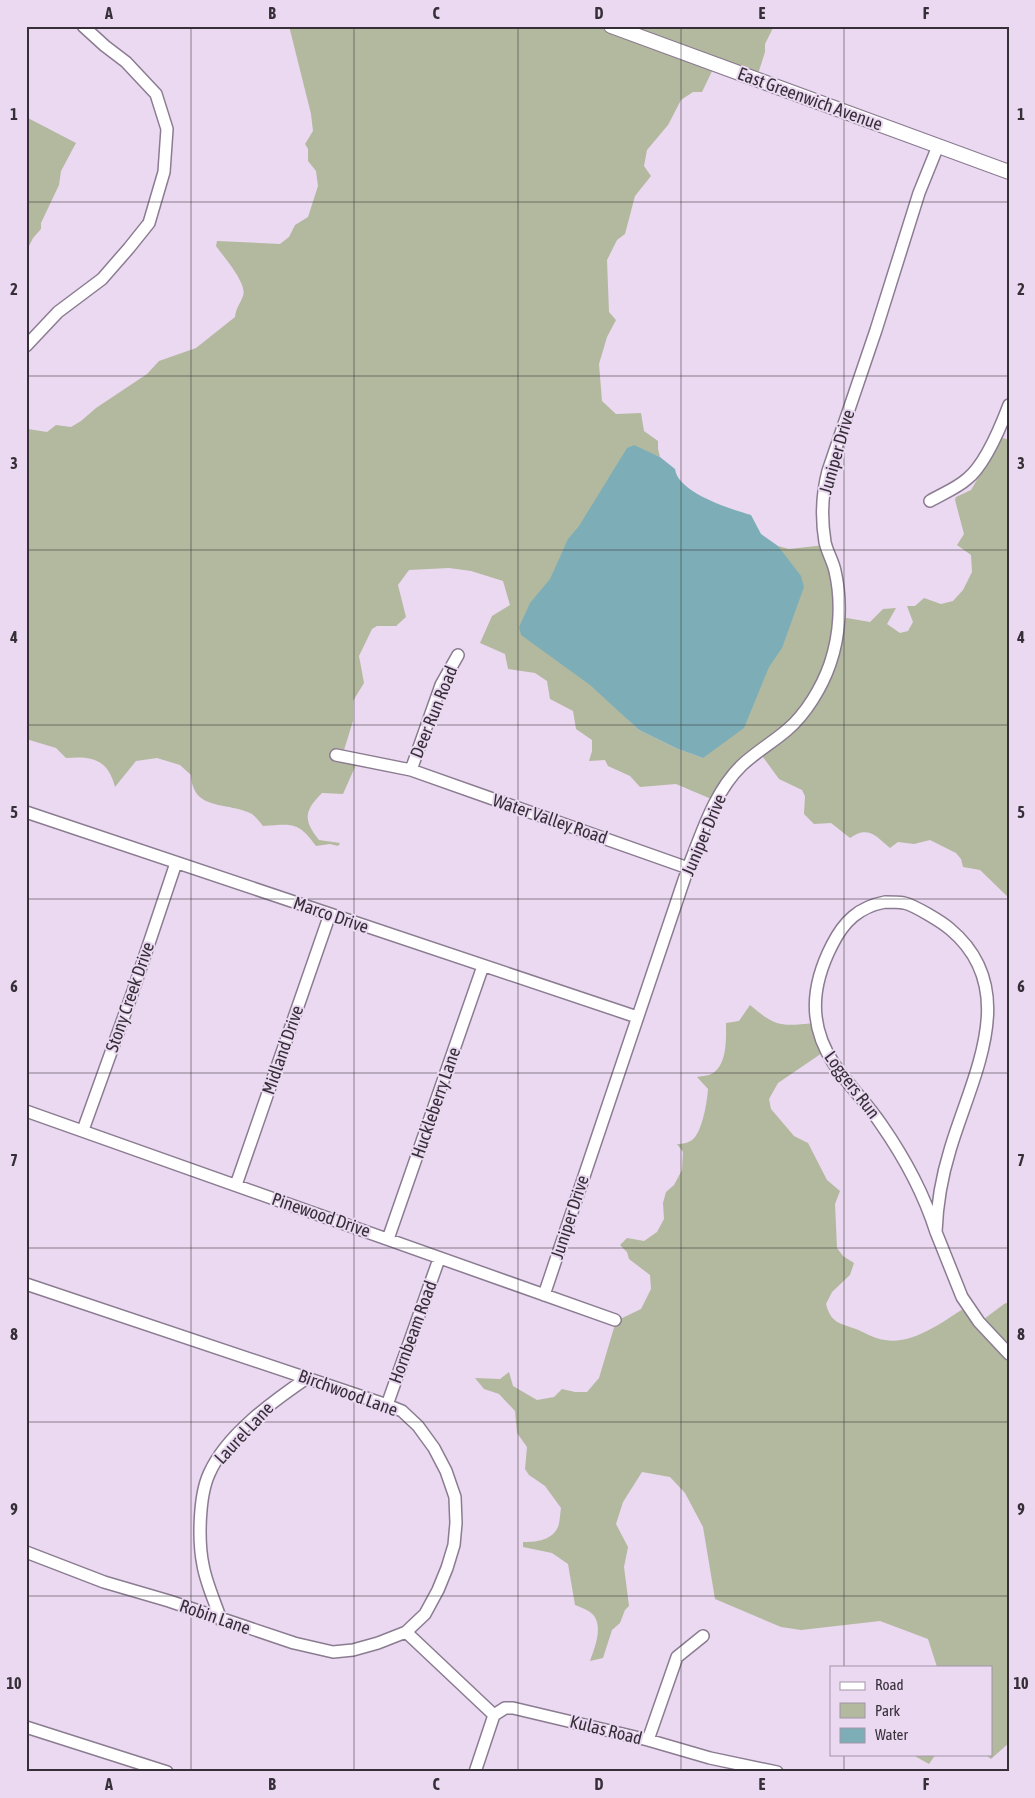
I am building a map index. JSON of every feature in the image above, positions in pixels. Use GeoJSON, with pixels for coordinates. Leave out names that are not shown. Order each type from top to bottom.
{"type":"FeatureCollection","features":[{"type":"Feature","properties":{"kind":"street"},"geometry":{"type":"LineString","coordinates":[[26,346],[58,312],[102,280],[149,223],[164,172],[167,129],[156,94],[126,62],[83,26]]}},
{"type":"Feature","properties":{"kind":"street","name":"East Greenwich Avenue"},"geometry":{"type":"LineString","coordinates":[[611,26],[1009,172]]}},
{"type":"Feature","properties":{"kind":"street","name":"Juniper Drive"},"geometry":{"type":"LineString","coordinates":[[544,1295],[688,868],[712,808],[726,784],[742,765],[789,729],[806,709],[822,684],[830,663],[839,622],[835,571],[825,543],[823,490],[919,193],[938,146]]}},
{"type":"Feature","properties":{"kind":"street"},"geometry":{"type":"LineString","coordinates":[[930,501],[968,479],[985,456],[1009,405]]}},
{"type":"Feature","properties":{"kind":"street","name":"Deer Run Road"},"geometry":{"type":"LineString","coordinates":[[411,770],[441,685],[458,655]]}},
{"type":"Feature","properties":{"kind":"street"},"geometry":{"type":"LineString","coordinates":[[336,755],[411,770]]}},
{"type":"Feature","properties":{"kind":"street","name":"Water Valley Road"},"geometry":{"type":"LineString","coordinates":[[411,770],[688,868]]}},
{"type":"Feature","properties":{"kind":"street","name":"Marco Drive"},"geometry":{"type":"LineString","coordinates":[[26,812],[637,1017]]}},
{"type":"Feature","properties":{"kind":"street","name":"Stony Creek Drive"},"geometry":{"type":"LineString","coordinates":[[83,1130],[132,994],[176,863]]}},
{"type":"Feature","properties":{"kind":"street","name":"Loggers Run"},"geometry":{"type":"LineString","coordinates":[[936,1232],[936,1213],[949,1152],[985,1041],[989,1006],[985,979],[977,958],[962,939],[944,925],[906,903],[885,902],[869,905],[851,918],[834,940],[826,956],[820,976],[815,1002],[816,1028],[824,1048],[834,1065],[881,1123],[917,1184],[931,1216],[936,1232],[962,1297],[978,1322],[1009,1354]]}},
{"type":"Feature","properties":{"kind":"street","name":"Midland Drive"},"geometry":{"type":"LineString","coordinates":[[236,1185],[330,914]]}},
{"type":"Feature","properties":{"kind":"street","name":"Huckleberry Lane"},"geometry":{"type":"LineString","coordinates":[[388,1239],[483,966]]}},
{"type":"Feature","properties":{"kind":"street","name":"Pinewood Drive"},"geometry":{"type":"LineString","coordinates":[[26,1112],[83,1130],[615,1320]]}},
{"type":"Feature","properties":{"kind":"street","name":"Hornbeam Road"},"geometry":{"type":"LineString","coordinates":[[387,1405],[440,1259]]}},
{"type":"Feature","properties":{"kind":"street","name":"Birchwood Lane"},"geometry":{"type":"LineString","coordinates":[[26,1284],[402,1411],[418,1426],[434,1448],[446,1471],[455,1497],[456,1523],[454,1545],[438,1590],[425,1614],[406,1632]]}},
{"type":"Feature","properties":{"kind":"street","name":"Laurel Lane"},"geometry":{"type":"LineString","coordinates":[[221,1620],[203,1565],[200,1518],[208,1475],[222,1452],[246,1426],[276,1399],[307,1378]]}},
{"type":"Feature","properties":{"kind":"street","name":"Robin Lane"},"geometry":{"type":"LineString","coordinates":[[26,1552],[104,1582],[169,1601],[294,1643],[333,1652],[353,1650],[406,1632]]}},
{"type":"Feature","properties":{"kind":"street"},"geometry":{"type":"LineString","coordinates":[[406,1632],[494,1715],[475,1772]]}},
{"type":"Feature","properties":{"kind":"street"},"geometry":{"type":"LineString","coordinates":[[648,1740],[677,1656],[703,1636]]}},
{"type":"Feature","properties":{"kind":"street","name":"Kulas Road"},"geometry":{"type":"LineString","coordinates":[[494,1715],[504,1708],[513,1708],[648,1740],[710,1758],[777,1772]]}},
{"type":"Feature","properties":{"kind":"street"},"geometry":{"type":"LineString","coordinates":[[26,1727],[167,1772]]}},
{"type":"Feature","properties":{"kind":"green space"},"geometry":{"type":"Polygon","coordinates":[[[289,26],[774,26],[765,44],[765,52],[757,77],[715,65],[702,92],[693,92],[681,100],[668,125],[647,150],[644,166],[651,176],[635,196],[625,234],[617,240],[607,260],[609,312],[616,320],[607,337],[599,364],[602,401],[616,414],[641,413],[644,431],[658,441],[660,457],[634,446],[598,691],[639,730],[678,749],[703,758],[779,548],[778,546],[789,549],[825,545],[841,617],[870,622],[883,609],[896,608],[887,624],[900,633],[908,631],[913,622],[907,606],[915,606],[924,598],[941,604],[953,601],[963,590],[972,572],[971,555],[957,545],[964,534],[955,500],[956,497],[971,490],[1000,437],[1009,440],[1009,898],[980,870],[963,867],[961,859],[956,853],[930,840],[914,844],[898,842],[890,848],[876,836],[867,832],[856,834],[850,838],[831,823],[814,824],[804,814],[805,796],[802,790],[779,779],[760,753],[716,801],[676,784],[640,787],[630,776],[608,766],[605,760],[589,761],[592,751],[592,740],[576,729],[573,711],[550,699],[547,681],[535,673],[508,669],[505,654],[480,643],[492,616],[510,605],[503,581],[471,571],[449,568],[409,570],[398,585],[406,617],[396,626],[377,626],[372,629],[359,656],[364,683],[353,701],[353,721],[344,750],[359,758],[343,794],[322,793],[312,805],[308,816],[310,827],[319,840],[340,843],[338,846],[330,844],[316,846],[299,828],[288,825],[263,826],[252,814],[213,804],[205,800],[198,795],[193,787],[191,775],[180,765],[157,758],[136,761],[115,787],[108,770],[98,761],[84,758],[66,758],[56,748],[26,739],[26,427],[47,432],[56,425],[71,427],[147,374],[159,361],[196,348],[235,317],[244,291],[234,270],[216,246],[217,241],[280,244],[289,237],[295,225],[308,217],[318,186],[316,171],[308,161],[308,149],[305,144],[313,131],[311,114],[289,26]]]}},
{"type":"Feature","properties":{"kind":"green space"},"geometry":{"type":"Polygon","coordinates":[[[26,117],[76,143],[61,171],[59,185],[41,223],[41,229],[33,238],[26,252],[26,117]]]}},
{"type":"Feature","properties":{"kind":"green space"},"geometry":{"type":"Polygon","coordinates":[[[750,1005],[773,1022],[780,1024],[815,1023],[825,1051],[778,1083],[769,1099],[771,1109],[794,1136],[808,1143],[827,1180],[840,1191],[835,1204],[837,1248],[843,1256],[854,1263],[850,1275],[832,1292],[826,1304],[833,1319],[874,1337],[896,1341],[928,1331],[966,1307],[980,1322],[1009,1302],[1009,1743],[991,1759],[987,1756],[992,1756],[992,1666],[937,1666],[928,1639],[880,1621],[801,1630],[781,1627],[715,1599],[703,1527],[685,1493],[670,1477],[642,1472],[623,1502],[616,1524],[628,1547],[624,1567],[629,1606],[625,1610],[620,1623],[612,1630],[603,1658],[590,1661],[598,1635],[597,1622],[590,1612],[575,1605],[568,1564],[552,1553],[523,1547],[523,1542],[542,1540],[554,1533],[559,1524],[561,1508],[545,1486],[529,1475],[525,1469],[527,1447],[517,1433],[515,1411],[499,1394],[484,1389],[475,1378],[500,1379],[509,1372],[513,1386],[537,1400],[554,1397],[562,1389],[587,1392],[599,1378],[616,1321],[641,1309],[651,1289],[650,1275],[629,1259],[627,1252],[620,1245],[627,1238],[644,1241],[657,1232],[664,1219],[663,1203],[666,1192],[674,1185],[682,1170],[683,1152],[677,1144],[687,1143],[695,1137],[704,1114],[708,1089],[697,1077],[709,1075],[720,1066],[725,1052],[726,1023],[739,1021],[750,1005]]]}},
{"type":"Feature","properties":{"kind":"green space"},"geometry":{"type":"Polygon","coordinates":[[[915,1756],[935,1756],[929,1764],[915,1756]]]}},
{"type":"Feature","properties":{"kind":"water"},"geometry":{"type":"Polygon","coordinates":[[[634,445],[660,457],[675,469],[678,478],[695,493],[731,509],[751,515],[761,534],[778,546],[801,576],[804,587],[782,648],[769,667],[744,728],[703,758],[678,749],[639,730],[590,685],[521,635],[519,627],[530,603],[550,579],[568,539],[579,526],[627,448],[634,445]]]}}]}
